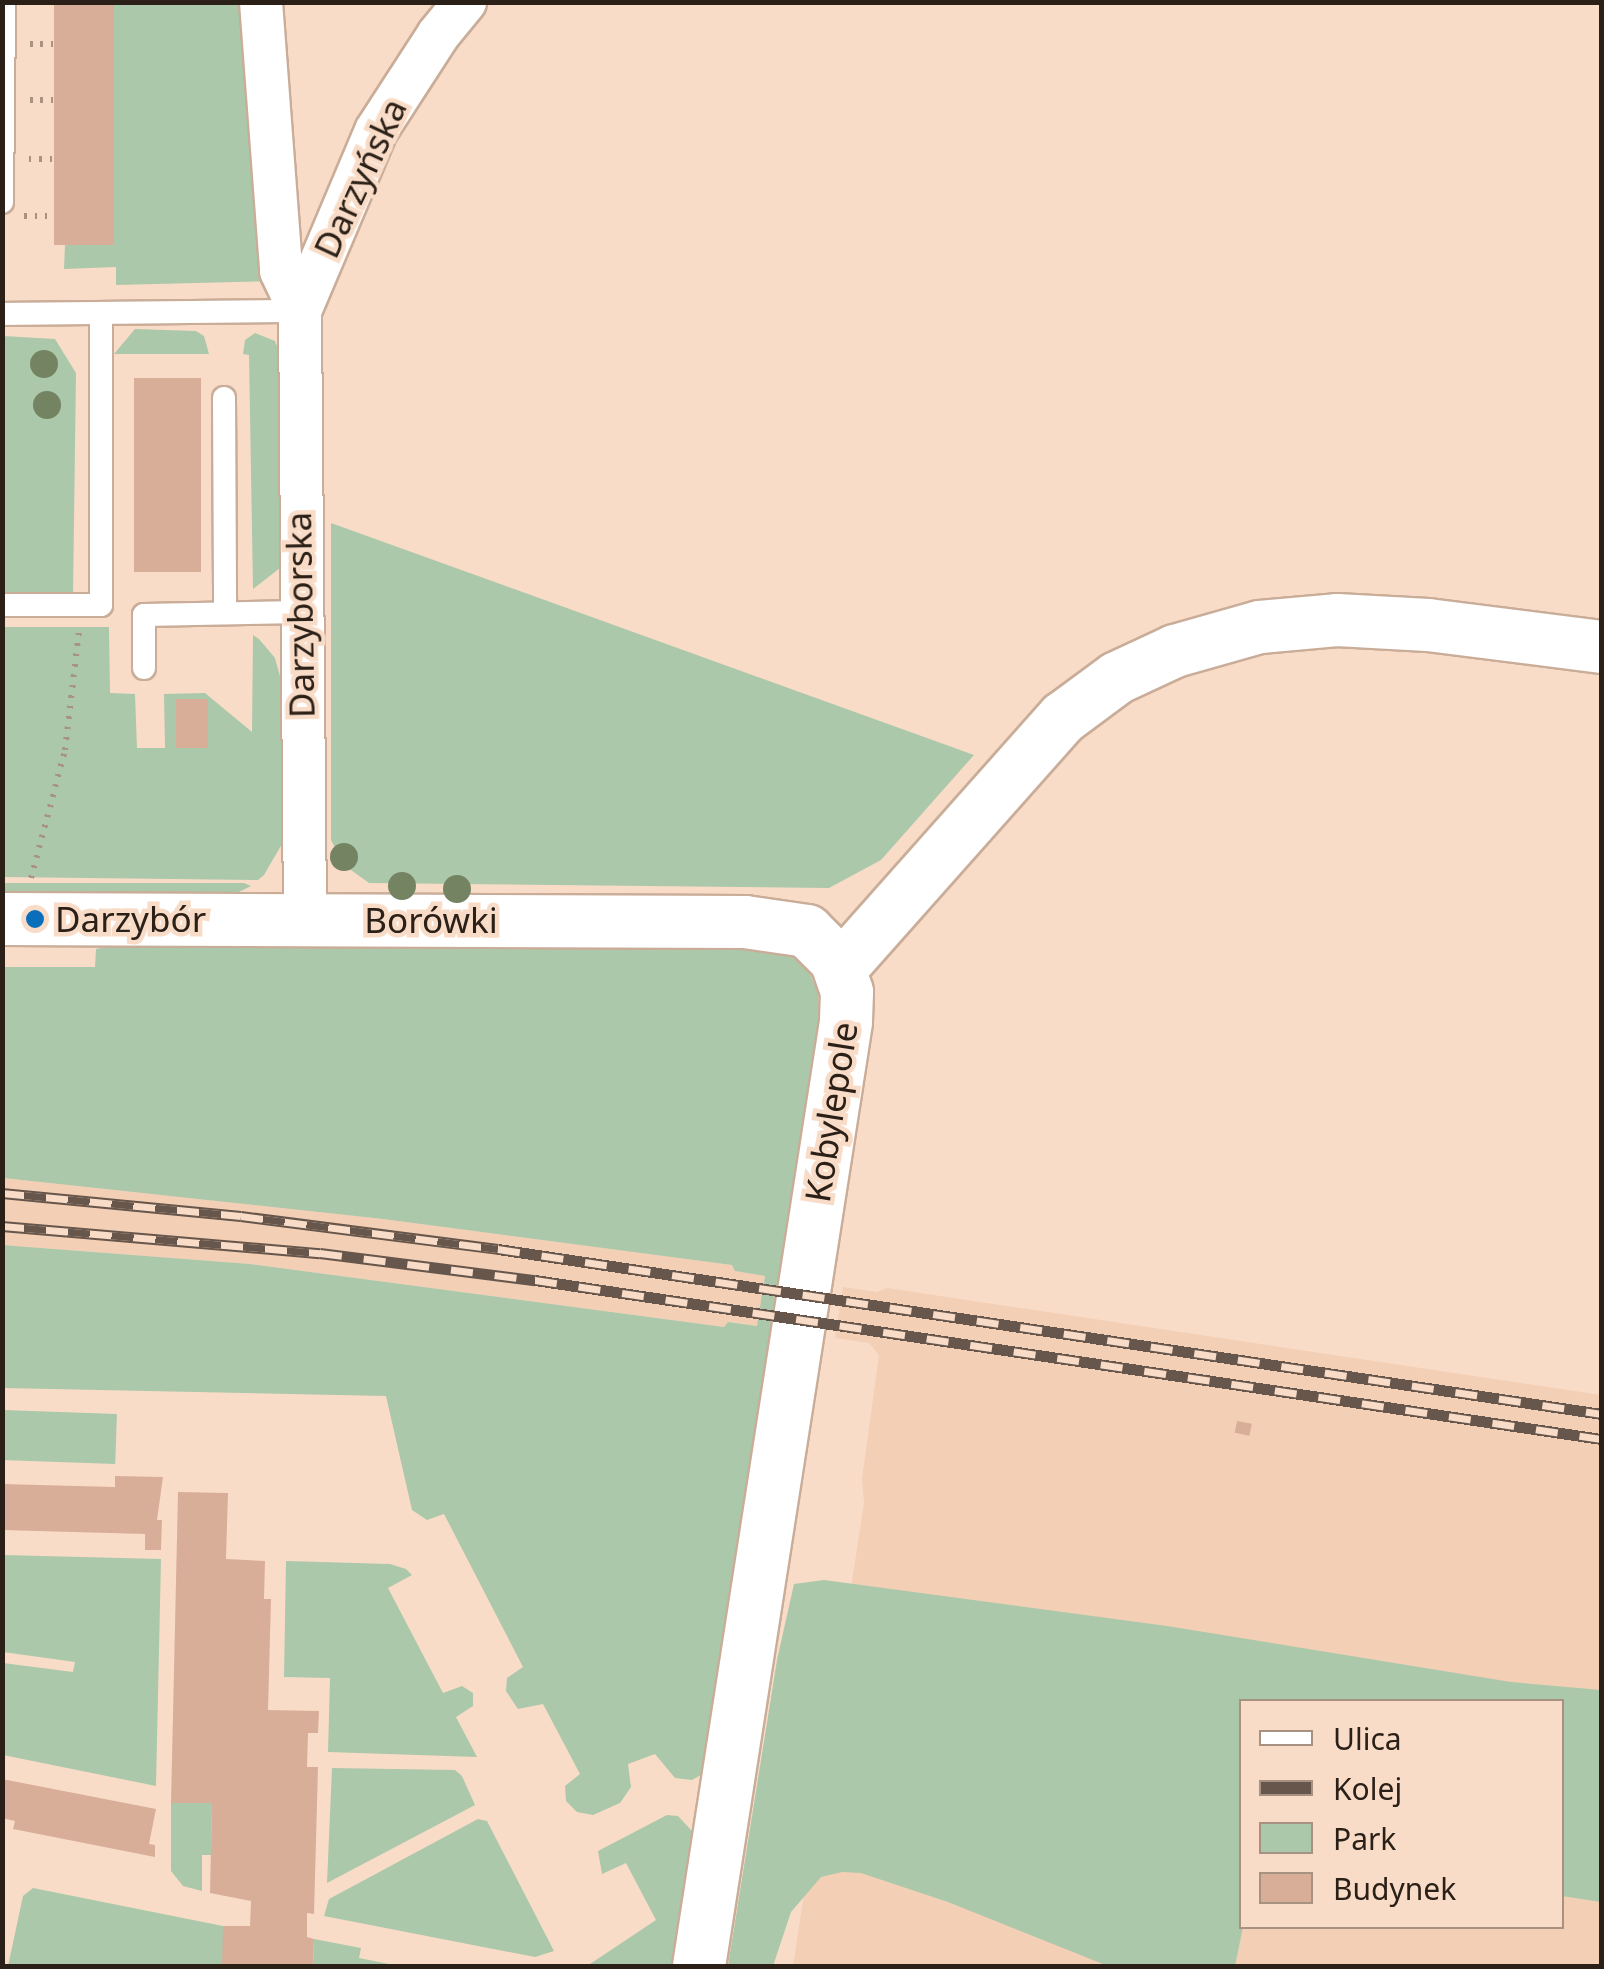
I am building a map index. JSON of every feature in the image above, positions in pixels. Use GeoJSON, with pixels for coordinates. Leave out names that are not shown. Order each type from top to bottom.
{"type":"FeatureCollection","features":[{"type":"Feature","properties":{"kind":"street","name":"Darzyborska"},"geometry":{"type":"LineString","coordinates":[[262,2],[281,271],[300,310],[304,919]]}},
{"type":"Feature","properties":{"kind":"street","name":"Darzyńska"},"geometry":{"type":"LineString","coordinates":[[300,310],[383,117],[465,2]]}},
{"type":"Feature","properties":{"kind":"street","name":"Kobylepole"},"geometry":{"type":"LineString","coordinates":[[699,1966],[846,1022],[847,992],[840,968],[1063,718],[1117,678],[1174,651],[1260,627],[1336,620],[1428,625],[1602,646]]}},
{"type":"Feature","properties":{"kind":"street","name":"Borówki"},"geometry":{"type":"LineString","coordinates":[[19,919],[786,924],[816,936],[840,968]]}},
{"type":"Feature","properties":{"kind":"lane"},"geometry":{"type":"LineString","coordinates":[[2,202],[4,2]]}},
{"type":"Feature","properties":{"kind":"lane"},"geometry":{"type":"LineString","coordinates":[[2,314],[300,310]]}},
{"type":"Feature","properties":{"kind":"lane"},"geometry":{"type":"LineString","coordinates":[[2,605],[102,605],[101,312]]}},
{"type":"Feature","properties":{"kind":"lane"},"geometry":{"type":"LineString","coordinates":[[224,398],[225,613]]}},
{"type":"Feature","properties":{"kind":"lane"},"geometry":{"type":"LineString","coordinates":[[144,668],[144,615],[300,612]]}},
{"type":"Feature","properties":{"kind":"path"},"geometry":{"type":"LineString","coordinates":[[19,919],[65,750],[82,605]]}},
{"type":"Feature","properties":{"kind":"shaded area"},"geometry":{"type":"Polygon","coordinates":[[[2,1178],[383,1219],[732,1265],[736,1271],[765,1276],[758,1326],[729,1322],[724,1327],[250,1264],[3,1245],[2,1178]]]}},
{"type":"Feature","properties":{"kind":"shaded area"},"geometry":{"type":"Polygon","coordinates":[[[843,1287],[877,1292],[887,1288],[1601,1395],[1601,1966],[793,1966],[864,1503],[862,1479],[879,1355],[869,1343],[835,1338],[843,1287]]]}},
{"type":"Feature","properties":{"kind":"green space"},"geometry":{"type":"Polygon","coordinates":[[[114,3],[247,3],[272,281],[116,285],[116,267],[64,269],[65,245],[113,244],[114,3]]]}},
{"type":"Feature","properties":{"kind":"green space"},"geometry":{"type":"Polygon","coordinates":[[[135,329],[196,331],[204,336],[209,354],[114,354],[135,329]]]}},
{"type":"Feature","properties":{"kind":"green space"},"geometry":{"type":"Polygon","coordinates":[[[255,333],[275,341],[282,359],[285,558],[280,568],[253,589],[249,355],[243,354],[245,340],[255,333]]]}},
{"type":"Feature","properties":{"kind":"green space"},"geometry":{"type":"Polygon","coordinates":[[[3,336],[55,339],[76,373],[73,595],[3,595],[3,336]]]}},
{"type":"Feature","properties":{"kind":"green space"},"geometry":{"type":"Polygon","coordinates":[[[331,523],[974,755],[881,860],[829,888],[369,883],[344,865],[331,840],[331,523]]]}},
{"type":"Feature","properties":{"kind":"green space"},"geometry":{"type":"Polygon","coordinates":[[[2,627],[109,627],[110,693],[135,694],[137,748],[165,748],[164,694],[205,693],[252,732],[253,635],[259,639],[275,658],[283,687],[288,818],[282,844],[264,875],[258,880],[3,877],[2,627]],[[176,699],[176,748],[208,748],[208,700],[176,699]]]}},
{"type":"Feature","properties":{"kind":"green space"},"geometry":{"type":"Polygon","coordinates":[[[2,883],[251,886],[235,894],[3,901],[2,883]]]}},
{"type":"Feature","properties":{"kind":"green space"},"geometry":{"type":"Polygon","coordinates":[[[117,945],[769,948],[786,952],[808,970],[818,992],[819,1016],[701,1775],[692,1780],[675,1778],[655,1754],[628,1764],[631,1787],[620,1803],[593,1815],[577,1812],[566,1801],[565,1786],[580,1774],[543,1704],[518,1709],[506,1691],[507,1678],[523,1667],[444,1514],[427,1520],[412,1510],[386,1396],[3,1388],[2,1245],[250,1264],[724,1327],[728,1322],[757,1326],[765,1276],[735,1271],[732,1265],[383,1219],[3,1178],[3,967],[95,967],[96,949],[117,945]]]}},
{"type":"Feature","properties":{"kind":"green space"},"geometry":{"type":"Polygon","coordinates":[[[3,1410],[117,1414],[115,1464],[2,1460],[3,1410]]]}},
{"type":"Feature","properties":{"kind":"green space"},"geometry":{"type":"Polygon","coordinates":[[[2,1555],[161,1559],[156,1786],[3,1755],[3,1663],[73,1672],[75,1662],[3,1652],[2,1555]]]}},
{"type":"Feature","properties":{"kind":"green space"},"geometry":{"type":"Polygon","coordinates":[[[286,1561],[390,1564],[412,1575],[388,1588],[443,1693],[462,1686],[473,1693],[473,1706],[456,1717],[477,1757],[328,1752],[330,1678],[284,1677],[286,1561]]]}},
{"type":"Feature","properties":{"kind":"green space"},"geometry":{"type":"Polygon","coordinates":[[[824,1580],[1167,1626],[1511,1682],[1601,1690],[1601,1902],[1564,1896],[1564,1699],[1239,1699],[1239,1929],[1243,1929],[1235,1966],[1108,1966],[948,1902],[861,1873],[842,1872],[821,1877],[791,1912],[773,1966],[728,1966],[777,1660],[794,1584],[824,1580]]]}},
{"type":"Feature","properties":{"kind":"green space"},"geometry":{"type":"Polygon","coordinates":[[[332,1768],[455,1770],[462,1776],[475,1805],[327,1883],[332,1768]]]}},
{"type":"Feature","properties":{"kind":"green space"},"geometry":{"type":"Polygon","coordinates":[[[171,1803],[212,1803],[211,1855],[202,1855],[202,1891],[183,1886],[171,1871],[171,1803]]]}},
{"type":"Feature","properties":{"kind":"green space"},"geometry":{"type":"Polygon","coordinates":[[[667,1815],[678,1816],[692,1831],[672,1966],[587,1966],[656,1920],[626,1863],[602,1874],[598,1851],[667,1815]]]}},
{"type":"Feature","properties":{"kind":"green space"},"geometry":{"type":"Polygon","coordinates":[[[478,1819],[487,1821],[554,1951],[535,1957],[324,1916],[329,1899],[478,1819]]]}},
{"type":"Feature","properties":{"kind":"green space"},"geometry":{"type":"Polygon","coordinates":[[[33,1888],[223,1926],[223,1965],[245,1966],[8,1966],[23,1896],[33,1888]]]}},
{"type":"Feature","properties":{"kind":"green space"},"geometry":{"type":"Polygon","coordinates":[[[314,1939],[361,1948],[359,1958],[399,1966],[313,1966],[314,1939]]]}},
{"type":"Feature","properties":{"kind":"building"},"geometry":{"type":"Polygon","coordinates":[[[54,2],[114,2],[114,245],[54,245],[54,2]]]}},
{"type":"Feature","properties":{"kind":"building"},"geometry":{"type":"Polygon","coordinates":[[[134,378],[201,378],[201,572],[134,572],[134,378]]]}},
{"type":"Feature","properties":{"kind":"building"},"geometry":{"type":"Polygon","coordinates":[[[176,699],[208,699],[208,748],[176,748],[176,699]]]}},
{"type":"Feature","properties":{"kind":"building"},"geometry":{"type":"Polygon","coordinates":[[[1237,1421],[1252,1424],[1249,1436],[1235,1433],[1237,1421]]]}},
{"type":"Feature","properties":{"kind":"building"},"geometry":{"type":"Polygon","coordinates":[[[115,1476],[163,1477],[157,1520],[162,1520],[161,1550],[145,1550],[145,1534],[2,1530],[2,1484],[115,1487],[115,1476]]]}},
{"type":"Feature","properties":{"kind":"building"},"geometry":{"type":"Polygon","coordinates":[[[178,1492],[228,1493],[226,1559],[265,1561],[264,1599],[271,1599],[268,1710],[319,1711],[318,1733],[308,1733],[307,1767],[318,1767],[314,1914],[307,1913],[307,1937],[314,1939],[313,1966],[222,1966],[223,1926],[250,1926],[251,1901],[210,1893],[212,1803],[171,1803],[178,1492]]]}},
{"type":"Feature","properties":{"kind":"building"},"geometry":{"type":"Polygon","coordinates":[[[2,1779],[156,1809],[149,1844],[155,1845],[155,1857],[13,1829],[15,1821],[2,1818],[2,1779]]]}},
{"type":"Feature","properties":{"kind":"railway"},"geometry":{"type":"LineString","coordinates":[[2,1193],[241,1216],[498,1249],[1602,1414]]}},
{"type":"Feature","properties":{"kind":"railway"},"geometry":{"type":"LineString","coordinates":[[2,1226],[320,1253],[535,1280],[1602,1439]]}},
{"type":"Feature","properties":{"kind":"place","name":"Darzybór"},"geometry":{"type":"Point","coordinates":[35,919]}}]}
